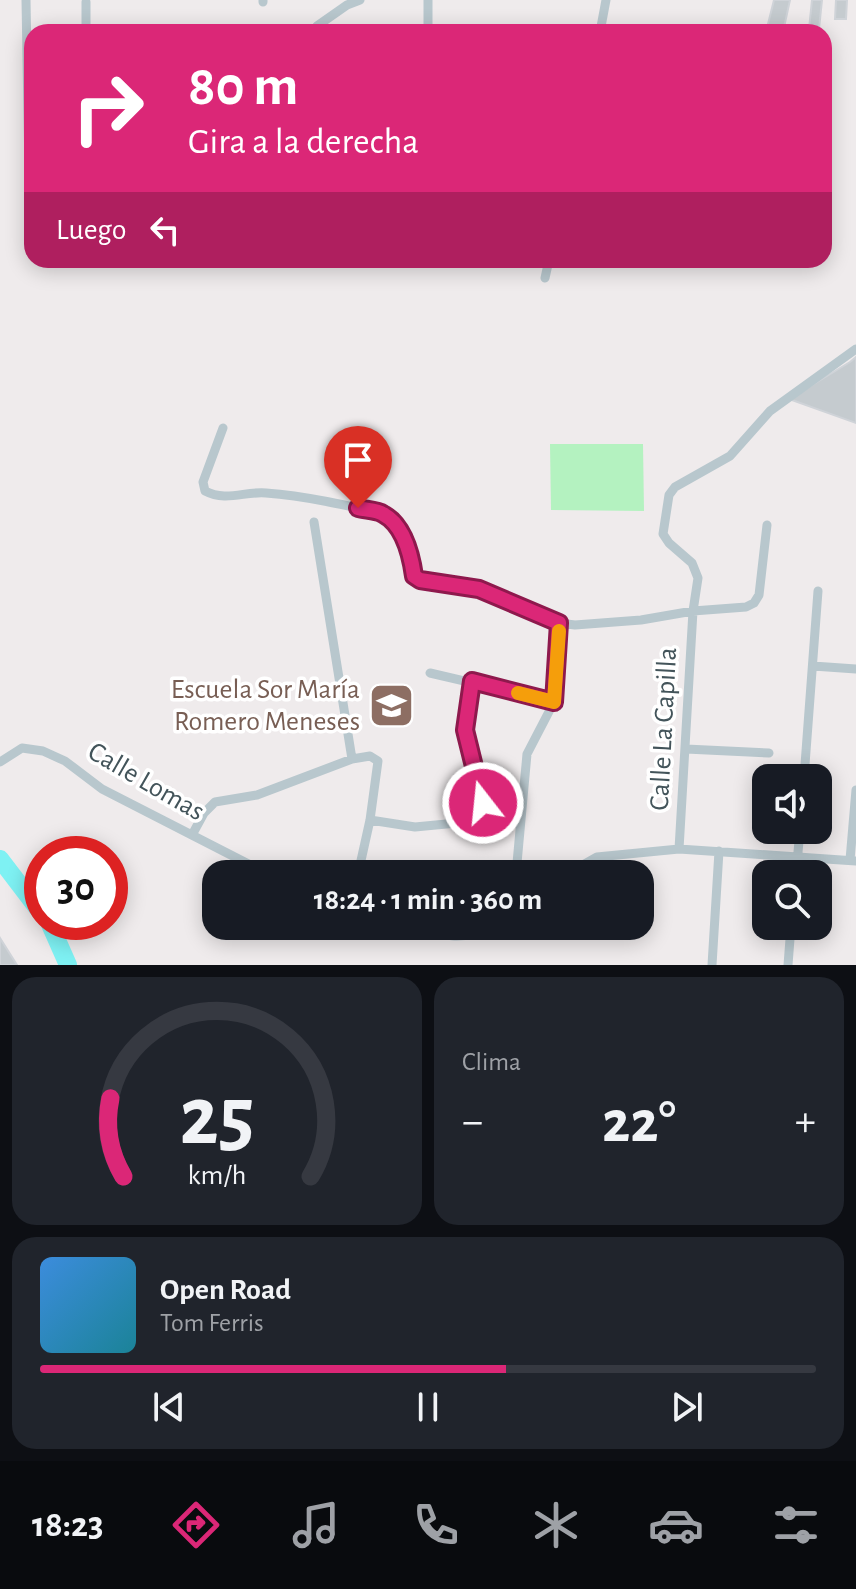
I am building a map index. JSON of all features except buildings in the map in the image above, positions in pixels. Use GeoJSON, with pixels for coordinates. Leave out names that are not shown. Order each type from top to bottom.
{"type":"FeatureCollection","features":[{"type":"Feature","properties":{"kind":"street"},"geometry":{"type":"LineString","coordinates":[[26,0],[27,24]]}},
{"type":"Feature","properties":{"kind":"street"},"geometry":{"type":"LineString","coordinates":[[320,24],[360,0]]}},
{"type":"Feature","properties":{"kind":"street"},"geometry":{"type":"LineString","coordinates":[[428,0],[428,24]]}},
{"type":"Feature","properties":{"kind":"street"},"geometry":{"type":"LineString","coordinates":[[602,24],[606,0]]}},
{"type":"Feature","properties":{"kind":"street"},"geometry":{"type":"LineString","coordinates":[[86,2],[86,24]]}},
{"type":"Feature","properties":{"kind":"street"},"geometry":{"type":"LineString","coordinates":[[545,278],[547,268]]}},
{"type":"Feature","properties":{"kind":"street","name":"Calle La Capilla"},"geometry":{"type":"LineString","coordinates":[[679,849],[693,611],[698,578],[692,563],[663,534],[669,495],[675,487],[730,456],[770,411],[856,349]]}},
{"type":"Feature","properties":{"kind":"street"},"geometry":{"type":"LineString","coordinates":[[223,428],[203,482],[205,491],[232,497],[263,492],[384,514],[406,540],[414,576],[420,580],[479,589],[559,623],[575,625],[641,620],[693,611],[746,607],[754,603],[759,595],[767,525]]}},
{"type":"Feature","properties":{"kind":"street"},"geometry":{"type":"LineString","coordinates":[[314,522],[352,759]]}},
{"type":"Feature","properties":{"kind":"street"},"geometry":{"type":"LineString","coordinates":[[805,764],[818,591]]}},
{"type":"Feature","properties":{"kind":"street"},"geometry":{"type":"LineString","coordinates":[[517,860],[527,754],[554,702],[559,623]]}},
{"type":"Feature","properties":{"kind":"street"},"geometry":{"type":"LineString","coordinates":[[813,666],[856,669]]}},
{"type":"Feature","properties":{"kind":"street"},"geometry":{"type":"LineString","coordinates":[[430,673],[554,702]]}},
{"type":"Feature","properties":{"kind":"street"},"geometry":{"type":"LineString","coordinates":[[472,681],[465,730],[488,820]]}},
{"type":"Feature","properties":{"kind":"street","name":"Calle Lomas"},"geometry":{"type":"LineString","coordinates":[[0,762],[22,748],[43,751],[65,761],[102,789],[241,860]]}},
{"type":"Feature","properties":{"kind":"street"},"geometry":{"type":"LineString","coordinates":[[686,749],[769,753]]}},
{"type":"Feature","properties":{"kind":"street"},"geometry":{"type":"LineString","coordinates":[[192,835],[204,813],[215,802],[270,792],[352,759],[370,756],[378,761],[361,860]]}},
{"type":"Feature","properties":{"kind":"street"},"geometry":{"type":"LineString","coordinates":[[592,860],[679,849],[853,861],[856,790]]}},
{"type":"Feature","properties":{"kind":"street"},"geometry":{"type":"LineString","coordinates":[[370,820],[415,827],[488,820],[520,823]]}},
{"type":"Feature","properties":{"kind":"street"},"geometry":{"type":"LineString","coordinates":[[797,860],[798,844]]}},
{"type":"Feature","properties":{"kind":"street"},"geometry":{"type":"LineString","coordinates":[[712,965],[719,851]]}},
{"type":"Feature","properties":{"kind":"street"},"geometry":{"type":"LineString","coordinates":[[788,965],[790,940]]}},
{"type":"Feature","properties":{"kind":"green space"},"geometry":{"type":"Polygon","coordinates":[[[550,444],[643,444],[644,511],[551,510],[550,444]]]}},
{"type":"Feature","properties":{"kind":"waterway"},"geometry":{"type":"LineString","coordinates":[[0,859],[24,890]]}},
{"type":"Feature","properties":{"kind":"waterway"},"geometry":{"type":"LineString","coordinates":[[57,940],[68,965]]}},
{"type":"Feature","properties":{"kind":"slow traffic"},"geometry":{"type":"LineString","coordinates":[[518,693],[554,702],[559,631]]}},
{"type":"Feature","properties":{"kind":"place","name":"Escuela Sor María Romero Meneses"},"geometry":{"type":"Point","coordinates":[391,706]}},
{"type":"Feature","properties":{"kind":"route"},"geometry":{"type":"LineString","coordinates":[[358,508],[384,514],[394,525],[406,540],[414,576],[420,580],[479,589],[559,623],[554,702],[472,681],[465,730],[483,803]]}}]}
